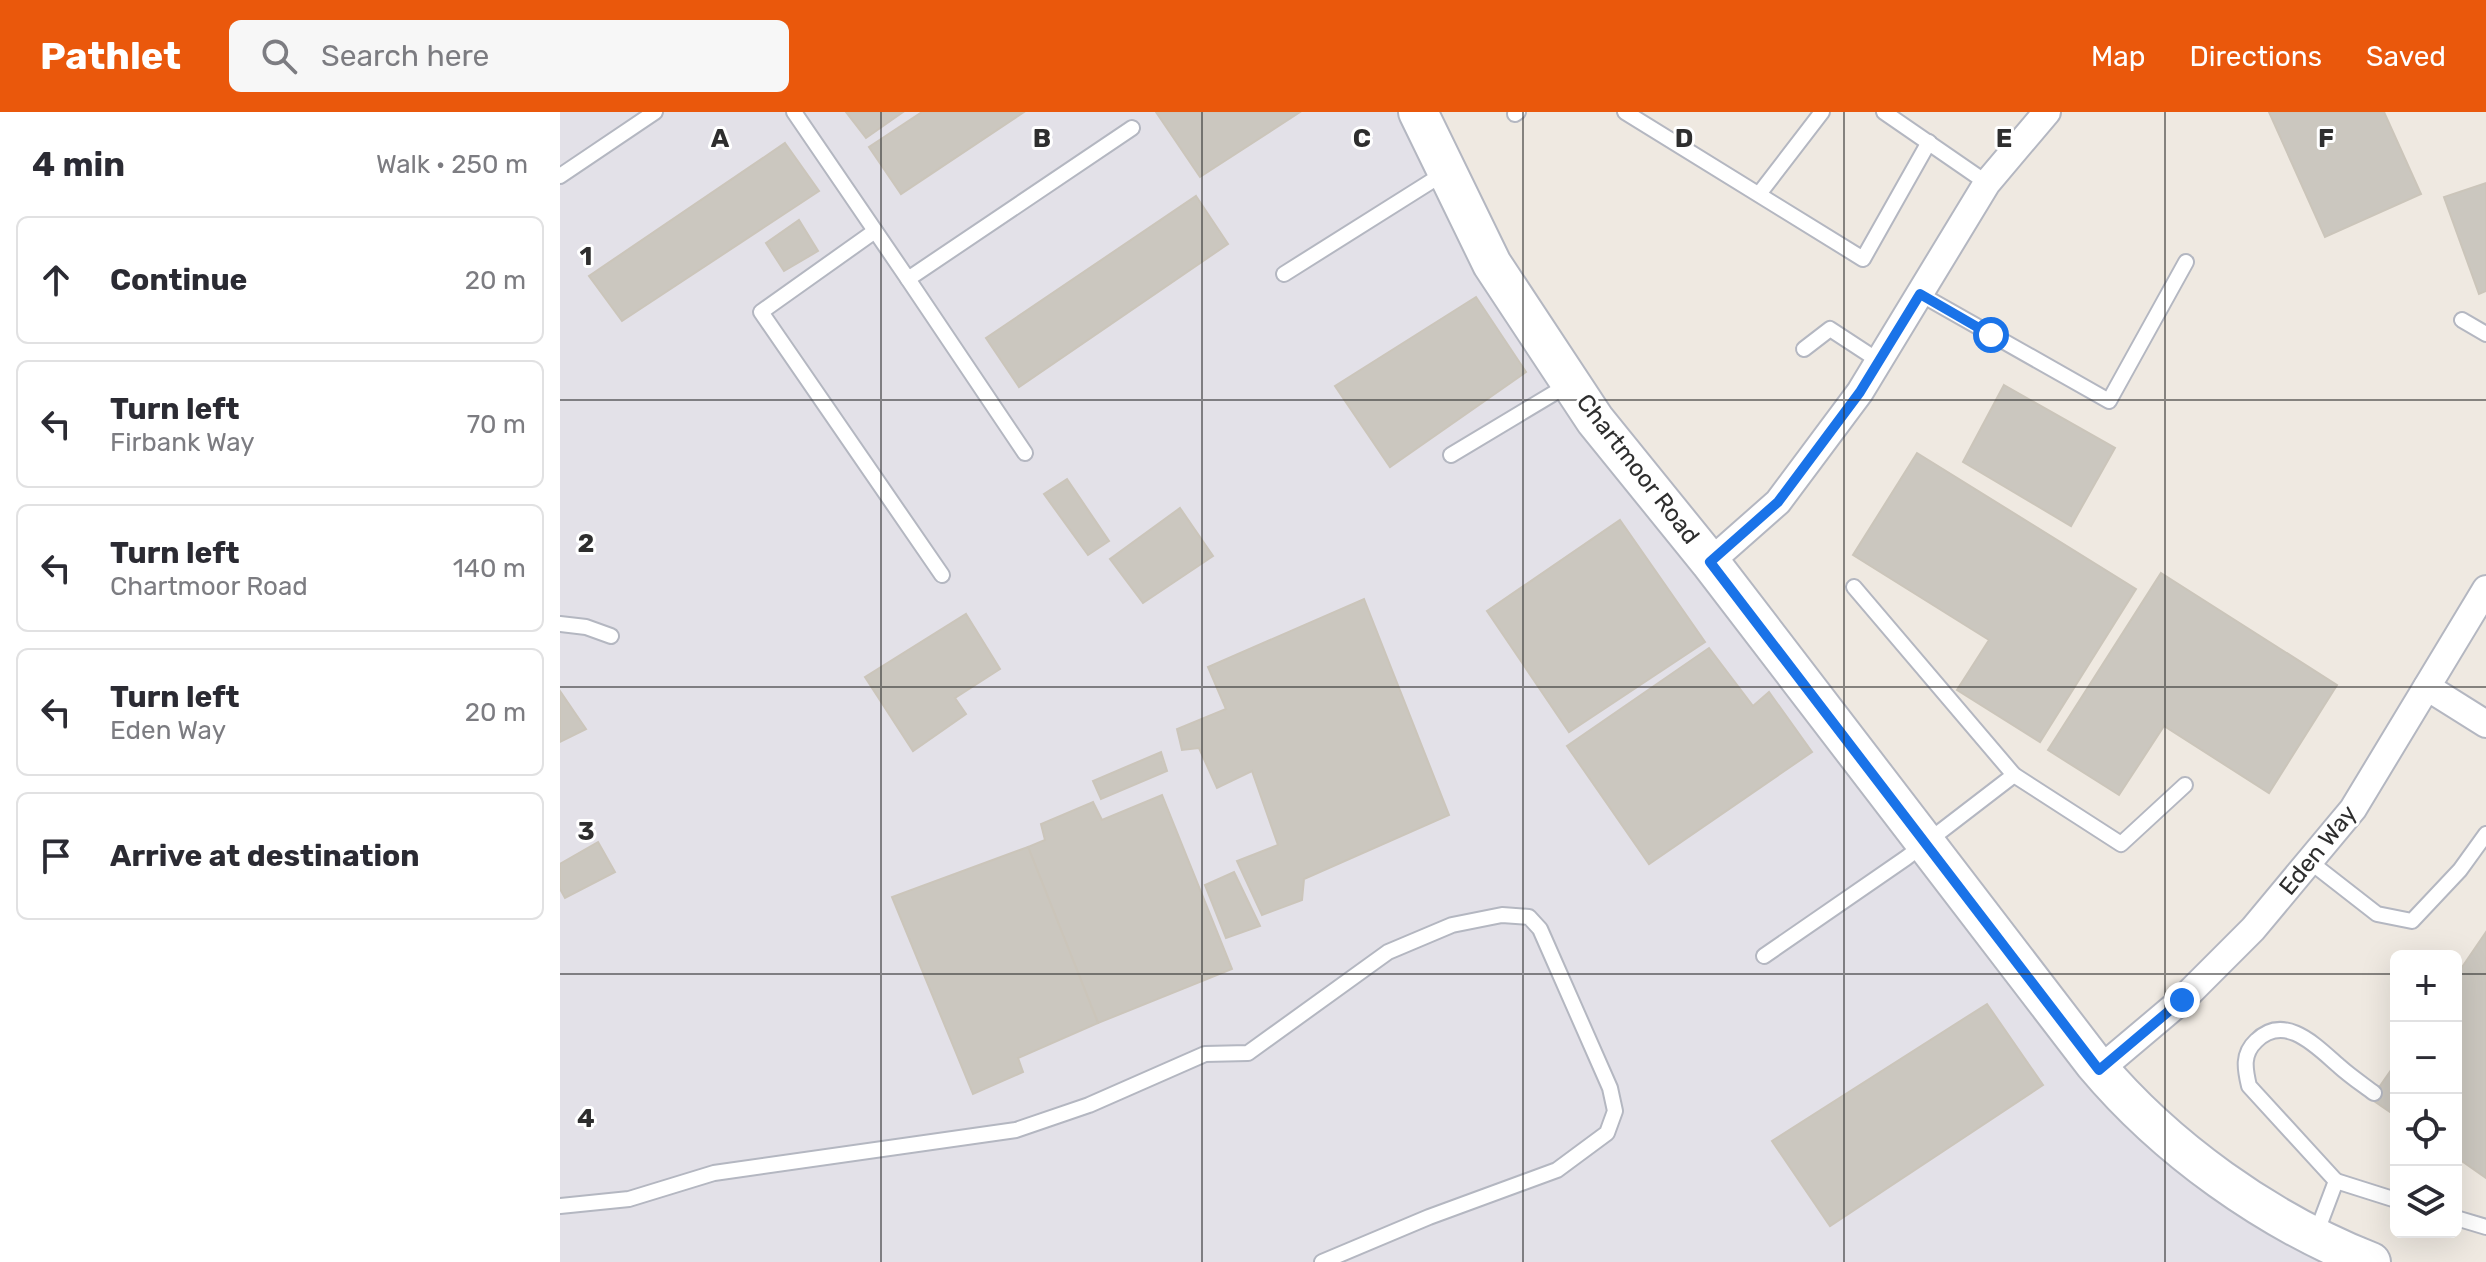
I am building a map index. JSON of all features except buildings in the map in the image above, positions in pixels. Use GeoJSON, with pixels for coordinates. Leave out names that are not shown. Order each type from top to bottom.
{"type":"FeatureCollection","features":[{"type":"Feature","properties":{"kind":"street","name":"Chartmoor Road"},"geometry":{"type":"LineString","coordinates":[[1418,112],[1492,264],[1595,420],[1710,562],[2099,1070],[2209,1171],[2255,1203],[2315,1238],[2371,1262]]}},
{"type":"Feature","properties":{"kind":"street"},"geometry":{"type":"LineString","coordinates":[[1710,562],[1778,502],[1860,392],[1987,183],[2047,112]]}},
{"type":"Feature","properties":{"kind":"street","name":"Eden Way"},"geometry":{"type":"LineString","coordinates":[[2099,1070],[2182,1000],[2253,929],[2353,809],[2486,589]]}},
{"type":"Feature","properties":{"kind":"street"},"geometry":{"type":"LineString","coordinates":[[2427,687],[2486,724]]}},
{"type":"Feature","properties":{"kind":"lane"},"geometry":{"type":"LineString","coordinates":[[560,176],[655,112]]}},
{"type":"Feature","properties":{"kind":"lane"},"geometry":{"type":"LineString","coordinates":[[794,112],[1025,453]]}},
{"type":"Feature","properties":{"kind":"lane"},"geometry":{"type":"LineString","coordinates":[[1625,112],[1863,259],[1929,142]]}},
{"type":"Feature","properties":{"kind":"lane"},"geometry":{"type":"LineString","coordinates":[[1759,194],[1822,112]]}},
{"type":"Feature","properties":{"kind":"lane"},"geometry":{"type":"LineString","coordinates":[[1884,112],[1987,183]]}},
{"type":"Feature","properties":{"kind":"lane"},"geometry":{"type":"LineString","coordinates":[[908,279],[1132,128]]}},
{"type":"Feature","properties":{"kind":"lane"},"geometry":{"type":"LineString","coordinates":[[1284,274],[1446,172]]}},
{"type":"Feature","properties":{"kind":"lane"},"geometry":{"type":"LineString","coordinates":[[875,231],[761,312],[942,575]]}},
{"type":"Feature","properties":{"kind":"lane"},"geometry":{"type":"LineString","coordinates":[[1920,294],[2109,401],[2186,262]]}},
{"type":"Feature","properties":{"kind":"lane"},"geometry":{"type":"LineString","coordinates":[[2462,320],[2486,334]]}},
{"type":"Feature","properties":{"kind":"lane"},"geometry":{"type":"LineString","coordinates":[[1804,349],[1830,329],[1879,361]]}},
{"type":"Feature","properties":{"kind":"lane"},"geometry":{"type":"LineString","coordinates":[[1451,455],[1571,383]]}},
{"type":"Feature","properties":{"kind":"lane"},"geometry":{"type":"LineString","coordinates":[[1854,587],[2014,775],[2121,844],[2185,785]]}},
{"type":"Feature","properties":{"kind":"lane"},"geometry":{"type":"LineString","coordinates":[[560,624],[586,627],[611,636]]}},
{"type":"Feature","properties":{"kind":"lane"},"geometry":{"type":"LineString","coordinates":[[1764,956],[1925,843],[2014,775]]}},
{"type":"Feature","properties":{"kind":"lane"},"geometry":{"type":"LineString","coordinates":[[2309,861],[2377,914],[2412,921],[2460,870],[2486,834]]}},
{"type":"Feature","properties":{"kind":"lane"},"geometry":{"type":"LineString","coordinates":[[560,1206],[629,1199],[714,1173],[1016,1130],[1089,1105],[1205,1054],[1248,1053],[1388,952],[1452,925],[1502,915],[1529,917],[1540,929],[1610,1088],[1615,1111],[1607,1133],[1557,1170],[1429,1217],[1322,1262]]}},
{"type":"Feature","properties":{"kind":"lane"},"geometry":{"type":"LineString","coordinates":[[2374,1093],[2296,1032],[2278,1030],[2263,1034],[2248,1048],[2245,1066],[2249,1086],[2336,1181],[2390,1198]]}},
{"type":"Feature","properties":{"kind":"lane"},"geometry":{"type":"LineString","coordinates":[[2315,1238],[2336,1181]]}},
{"type":"Feature","properties":{"kind":"lane"},"geometry":{"type":"LineString","coordinates":[[2462,1220],[2486,1227]]}},
{"type":"Feature","properties":{"kind":"shaded area"},"geometry":{"type":"Polygon","coordinates":[[[560,112],[1404,112],[1683,545],[2068,1059],[2137,1121],[2386,1262],[560,1262],[560,112]]]}},
{"type":"Feature","properties":{"kind":"route"},"geometry":{"type":"LineString","coordinates":[[1991,335],[1920,294],[1860,392],[1778,502],[1710,562],[2099,1070],[2182,1000]]}}]}
